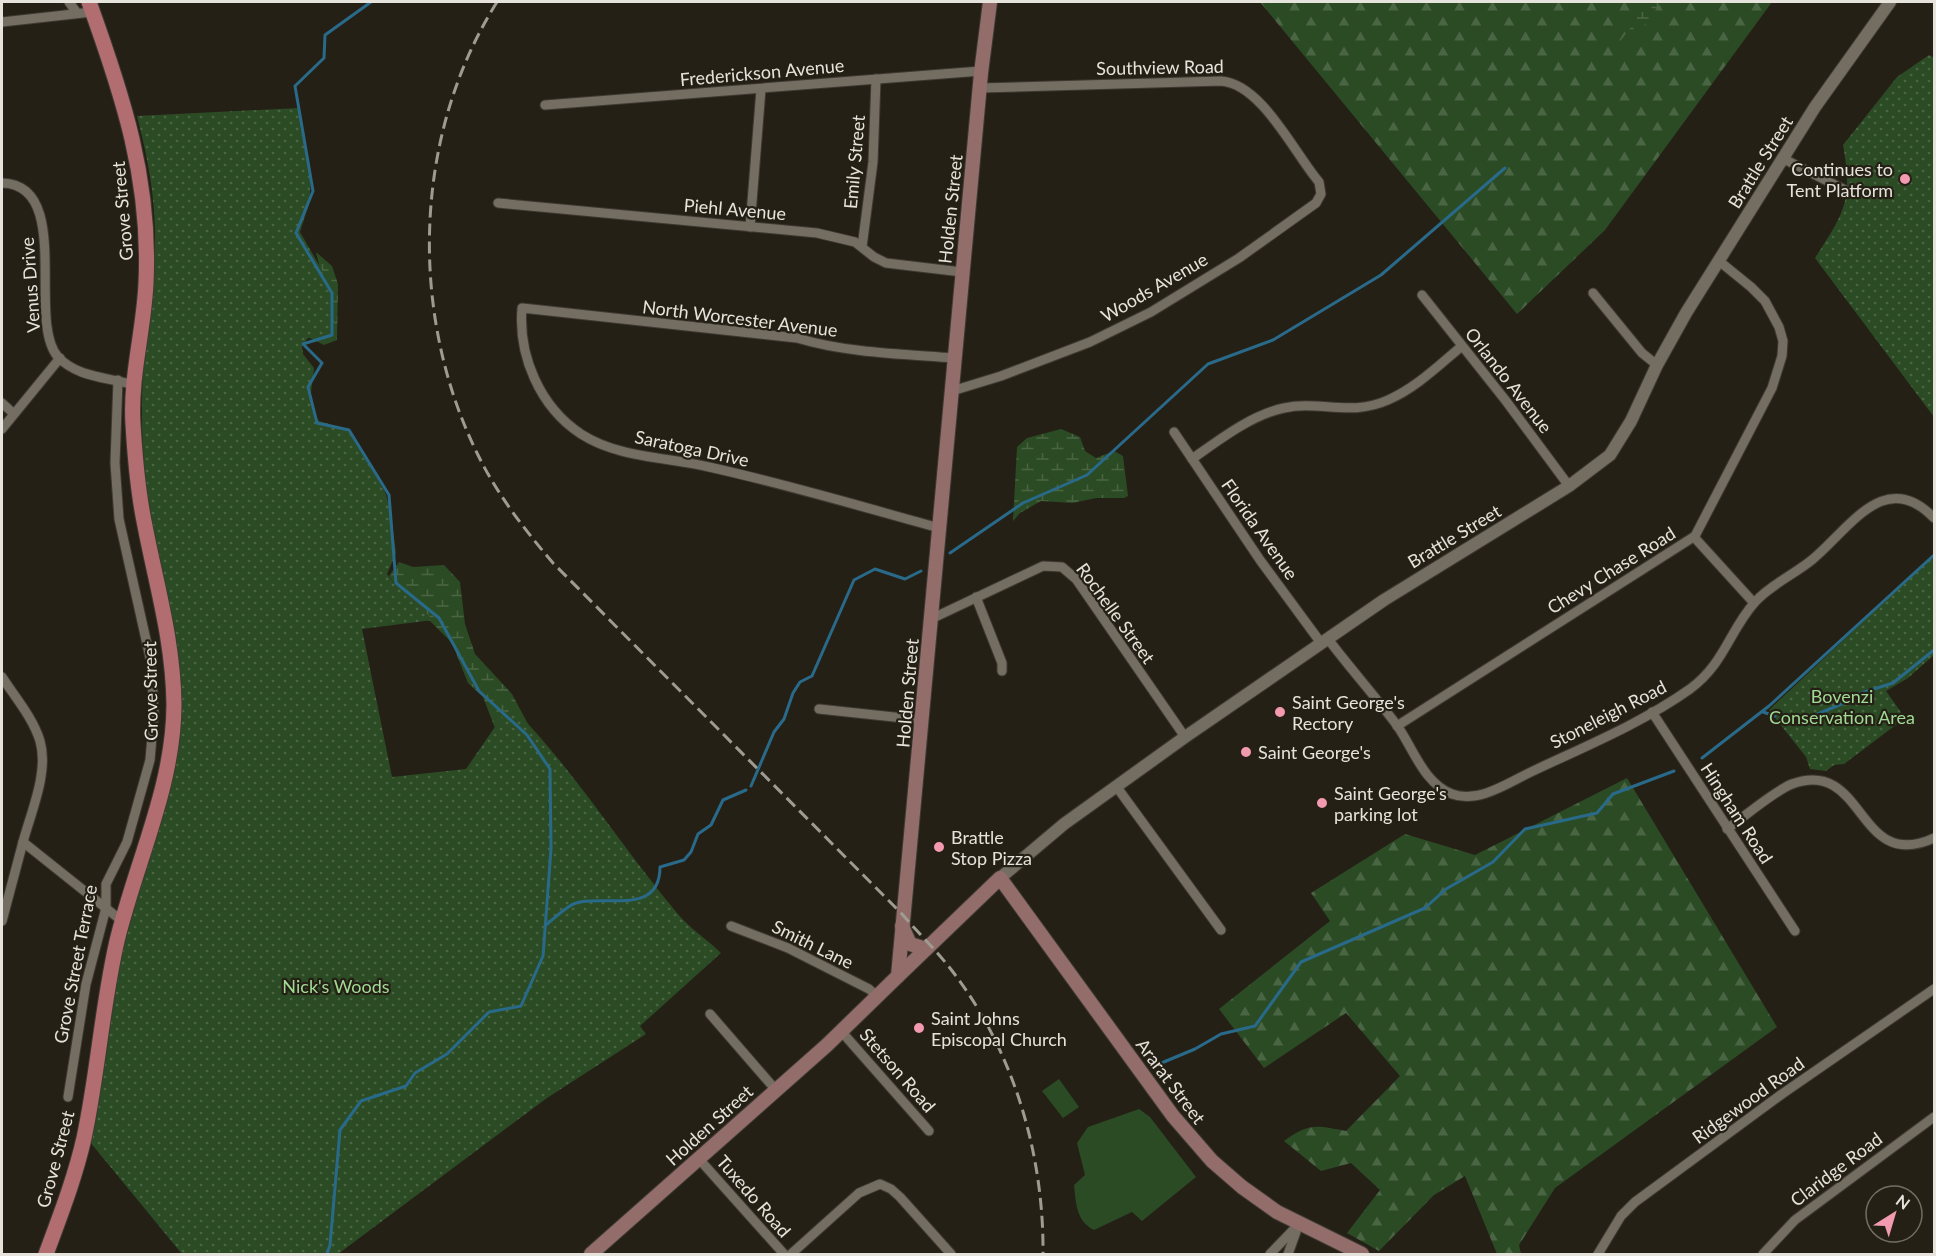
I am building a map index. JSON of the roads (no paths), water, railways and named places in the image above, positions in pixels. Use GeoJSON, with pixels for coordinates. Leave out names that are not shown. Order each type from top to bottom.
{"type":"FeatureCollection","features":[{"type":"Feature","properties":{"kind":"main road","name":"Holden Street"},"geometry":{"type":"LineString","coordinates":[[591,1254],[841,1031],[898,976],[962,272],[990,2]]}},
{"type":"Feature","properties":{"kind":"main road","name":"Grove Street"},"geometry":{"type":"LineString","coordinates":[[46,1254],[68,1199],[84,1140],[105,1000],[122,921],[168,766],[174,706],[167,620],[153,563],[138,483],[133,423],[134,385],[144,303],[146,252],[142,182],[128,116],[86,9]]}},
{"type":"Feature","properties":{"kind":"main road","name":"Brattle Street"},"geometry":{"type":"LineString","coordinates":[[898,976],[1000,878]]}},
{"type":"Feature","properties":{"kind":"main road","name":"Ararat Street"},"geometry":{"type":"LineString","coordinates":[[1000,878],[1185,1132],[1212,1161],[1242,1187],[1299,1224],[1362,1254]]}},
{"type":"Feature","properties":{"kind":"main road"},"geometry":{"type":"LineString","coordinates":[[902,926],[910,944],[926,949]]}},
{"type":"Feature","properties":{"kind":"street"},"geometry":{"type":"LineString","coordinates":[[69,2],[86,9]]}},
{"type":"Feature","properties":{"kind":"street","name":"Brattle Street"},"geometry":{"type":"LineString","coordinates":[[1000,878],[1046,838],[1185,737],[1384,600],[1569,486],[1610,455],[1631,421],[1657,364],[1719,261],[1815,107],[1890,2]]}},
{"type":"Feature","properties":{"kind":"street"},"geometry":{"type":"LineString","coordinates":[[2,22],[86,9]]}},
{"type":"Feature","properties":{"kind":"street","name":"Frederickson Avenue"},"geometry":{"type":"LineString","coordinates":[[545,105],[981,72]]}},
{"type":"Feature","properties":{"kind":"street","name":"Emily Street"},"geometry":{"type":"LineString","coordinates":[[862,247],[873,162],[876,79]]}},
{"type":"Feature","properties":{"kind":"street","name":"Southview Road"},"geometry":{"type":"LineString","coordinates":[[980,88],[1221,81],[1235,83],[1254,96],[1319,182],[1321,193]]}},
{"type":"Feature","properties":{"kind":"street"},"geometry":{"type":"LineString","coordinates":[[750,226],[761,89]]}},
{"type":"Feature","properties":{"kind":"street"},"geometry":{"type":"LineString","coordinates":[[1784,159],[1845,190]]}},
{"type":"Feature","properties":{"kind":"street","name":"Venus Drive"},"geometry":{"type":"LineString","coordinates":[[2,183],[29,197],[40,216],[44,235],[47,330],[51,347],[60,358]]}},
{"type":"Feature","properties":{"kind":"street","name":"Woods Avenue"},"geometry":{"type":"LineString","coordinates":[[952,391],[1000,376],[1120,329],[1275,233],[1316,202],[1321,193]]}},
{"type":"Feature","properties":{"kind":"street","name":"Piehl Avenue"},"geometry":{"type":"LineString","coordinates":[[498,203],[750,226],[838,237],[862,247],[886,263],[962,272]]}},
{"type":"Feature","properties":{"kind":"street","name":"Chevy Chase Road"},"geometry":{"type":"LineString","coordinates":[[1397,726],[1694,537],[1772,388],[1782,356],[1783,341],[1779,327],[1765,301],[1719,261]]}},
{"type":"Feature","properties":{"kind":"street"},"geometry":{"type":"LineString","coordinates":[[1593,293],[1641,353],[1657,364]]}},
{"type":"Feature","properties":{"kind":"street","name":"Orlando Avenue"},"geometry":{"type":"LineString","coordinates":[[1422,296],[1569,486]]}},
{"type":"Feature","properties":{"kind":"street","name":"North Worcester Avenue"},"geometry":{"type":"LineString","coordinates":[[522,308],[797,338],[816,344],[889,353],[954,358]]}},
{"type":"Feature","properties":{"kind":"street","name":"Saratoga Drive"},"geometry":{"type":"LineString","coordinates":[[522,308],[522,343],[535,380],[560,416],[573,428],[599,444],[708,466],[939,528]]}},
{"type":"Feature","properties":{"kind":"street"},"geometry":{"type":"LineString","coordinates":[[1192,459],[1230,433],[1285,407],[1353,409],[1388,400],[1422,380],[1462,346]]}},
{"type":"Feature","properties":{"kind":"street"},"geometry":{"type":"LineString","coordinates":[[2,429],[60,358],[80,372],[134,385]]}},
{"type":"Feature","properties":{"kind":"street","name":"Grove Street Terrace"},"geometry":{"type":"LineString","coordinates":[[68,1097],[86,984],[106,908],[106,884],[127,842],[150,760],[154,713],[151,662],[119,519],[115,463],[118,380]]}},
{"type":"Feature","properties":{"kind":"street"},"geometry":{"type":"LineString","coordinates":[[2,403],[13,413]]}},
{"type":"Feature","properties":{"kind":"street","name":"Florida Avenue"},"geometry":{"type":"LineString","coordinates":[[1174,432],[1325,641]]}},
{"type":"Feature","properties":{"kind":"street","name":"Stoneleigh Road"},"geometry":{"type":"LineString","coordinates":[[1325,641],[1397,726],[1425,771],[1437,784],[1452,794],[1470,797],[1506,783],[1652,712],[1689,689],[1708,672],[1726,649],[1754,603],[1812,560],[1849,524],[1879,502],[1907,498],[1922,506],[1934,518]]}},
{"type":"Feature","properties":{"kind":"street"},"geometry":{"type":"LineString","coordinates":[[1694,537],[1754,603]]}},
{"type":"Feature","properties":{"kind":"street","name":"Rochelle Street"},"geometry":{"type":"LineString","coordinates":[[931,619],[1043,566],[1056,565],[1067,570],[1185,737]]}},
{"type":"Feature","properties":{"kind":"street"},"geometry":{"type":"LineString","coordinates":[[976,597],[1002,663],[1002,671]]}},
{"type":"Feature","properties":{"kind":"street"},"geometry":{"type":"LineString","coordinates":[[2,677],[35,729],[42,750],[41,776],[2,921]]}},
{"type":"Feature","properties":{"kind":"street"},"geometry":{"type":"LineString","coordinates":[[819,709],[922,720]]}},
{"type":"Feature","properties":{"kind":"street","name":"Hingham Road"},"geometry":{"type":"LineString","coordinates":[[1652,712],[1795,931]]}},
{"type":"Feature","properties":{"kind":"street"},"geometry":{"type":"LineString","coordinates":[[1727,829],[1791,785],[1812,780],[1828,783],[1843,792],[1853,800],[1880,837],[1896,845],[1911,847],[1935,838]]}},
{"type":"Feature","properties":{"kind":"street"},"geometry":{"type":"LineString","coordinates":[[1116,786],[1221,930]]}},
{"type":"Feature","properties":{"kind":"street"},"geometry":{"type":"LineString","coordinates":[[23,842],[122,921]]}},
{"type":"Feature","properties":{"kind":"street","name":"Smith Lane"},"geometry":{"type":"LineString","coordinates":[[730,926],[800,953],[869,989],[878,997]]}},
{"type":"Feature","properties":{"kind":"street","name":"Ridgewood Road"},"geometry":{"type":"LineString","coordinates":[[1598,1254],[1621,1216],[1635,1202],[1782,1094],[1935,989]]}},
{"type":"Feature","properties":{"kind":"street"},"geometry":{"type":"LineString","coordinates":[[710,1014],[775,1089]]}},
{"type":"Feature","properties":{"kind":"street","name":"Stetson Road"},"geometry":{"type":"LineString","coordinates":[[841,1031],[929,1131]]}},
{"type":"Feature","properties":{"kind":"street","name":"Claridge Road"},"geometry":{"type":"LineString","coordinates":[[1763,1254],[1795,1220],[1935,1117]]}},
{"type":"Feature","properties":{"kind":"street","name":"Tuxedo Road"},"geometry":{"type":"LineString","coordinates":[[699,1158],[784,1254]]}},
{"type":"Feature","properties":{"kind":"street"},"geometry":{"type":"LineString","coordinates":[[791,1254],[859,1193],[877,1184],[891,1189],[951,1254]]}},
{"type":"Feature","properties":{"kind":"street"},"geometry":{"type":"LineString","coordinates":[[1270,1254],[1299,1224]]}},
{"type":"Feature","properties":{"kind":"street"},"geometry":{"type":"LineString","coordinates":[[1288,1254],[1299,1224]]}},
{"type":"Feature","properties":{"kind":"waterway"},"geometry":{"type":"LineString","coordinates":[[327,1254],[330,1245],[340,1130],[361,1101],[406,1086],[415,1073],[447,1054],[489,1012],[521,1006],[543,956],[551,849],[550,769],[527,735],[479,691],[439,618],[396,583],[389,495],[349,430],[317,423],[308,387],[322,363],[303,344],[332,335],[332,293],[296,233],[313,191],[295,86],[324,58],[325,35],[371,2]]}},
{"type":"Feature","properties":{"kind":"waterway"},"geometry":{"type":"LineString","coordinates":[[950,553],[1023,503],[1087,475],[1208,364],[1273,340],[1381,275],[1505,168]]}},
{"type":"Feature","properties":{"kind":"waterway"},"geometry":{"type":"LineString","coordinates":[[1702,758],[1769,706],[1934,555]]}},
{"type":"Feature","properties":{"kind":"waterway"},"geometry":{"type":"LineString","coordinates":[[751,786],[774,732],[784,719],[793,693],[800,682],[812,676],[854,580],[875,569],[905,579],[921,571]]}},
{"type":"Feature","properties":{"kind":"waterway"},"geometry":{"type":"LineString","coordinates":[[1796,723],[1844,703],[1855,695],[1893,683],[1934,650]]}},
{"type":"Feature","properties":{"kind":"waterway"},"geometry":{"type":"LineString","coordinates":[[1763,712],[1775,716]]}},
{"type":"Feature","properties":{"kind":"waterway"},"geometry":{"type":"LineString","coordinates":[[1159,1064],[1195,1049],[1221,1034],[1255,1026],[1301,962],[1425,908],[1446,889],[1493,862],[1525,829],[1597,813],[1613,794],[1674,771]]}},
{"type":"Feature","properties":{"kind":"waterway"},"geometry":{"type":"LineString","coordinates":[[546,925],[576,903],[628,900],[641,898],[651,892],[657,883],[660,867],[684,860],[691,852],[698,834],[711,825],[723,800],[746,790]]}},
{"type":"Feature","properties":{"kind":"railway"},"geometry":{"type":"LineString","coordinates":[[497,2],[469,54],[449,109],[436,167],[430,225],[431,285],[440,343],[455,401],[478,455],[512,511],[553,563],[902,914],[953,972],[993,1036],[1009,1070],[1021,1106],[1038,1179],[1043,1254]]}},
{"type":"Feature","properties":{"kind":"place","name":"Continues to Tent Platform"},"geometry":{"type":"Point","coordinates":[1905,179]}},
{"type":"Feature","properties":{"kind":"place","name":"Saint George's Rectory"},"geometry":{"type":"Point","coordinates":[1280,712]}},
{"type":"Feature","properties":{"kind":"place","name":"Saint George's"},"geometry":{"type":"Point","coordinates":[1246,752]}},
{"type":"Feature","properties":{"kind":"place","name":"Saint George's parking lot"},"geometry":{"type":"Point","coordinates":[1322,803]}},
{"type":"Feature","properties":{"kind":"place","name":"Brattle Stop Pizza"},"geometry":{"type":"Point","coordinates":[939,847]}},
{"type":"Feature","properties":{"kind":"place","name":"Saint Johns Episcopal Church"},"geometry":{"type":"Point","coordinates":[919,1028]}},
{"type":"Feature","properties":{"kind":"park label","name":"Bovenzi Conservation Area"},"geometry":{"type":"Point","coordinates":[1842,706]}},
{"type":"Feature","properties":{"kind":"park label","name":"Nick's Woods"},"geometry":{"type":"Point","coordinates":[336,986]}}]}
